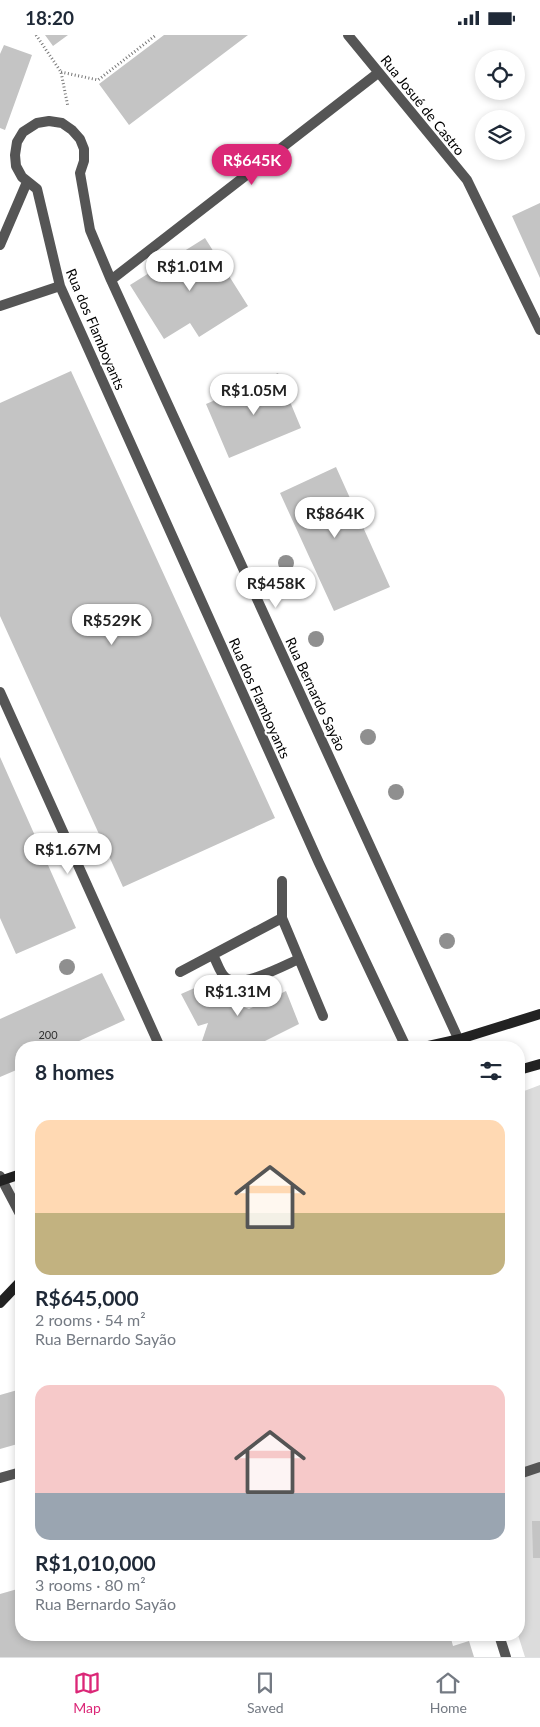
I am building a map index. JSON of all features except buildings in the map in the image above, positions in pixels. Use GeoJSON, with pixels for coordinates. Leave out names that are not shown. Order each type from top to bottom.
{"type":"FeatureCollection","features":[{"type":"Feature","properties":{"kind":"street","name":"Rua Josué de Castro"},"geometry":{"type":"LineString","coordinates":[[348,35],[467,180],[540,330]]}},
{"type":"Feature","properties":{"kind":"street"},"geometry":{"type":"LineString","coordinates":[[111,280],[378,73]]}},
{"type":"Feature","properties":{"kind":"street"},"geometry":{"type":"LineString","coordinates":[[0,245],[27,182],[16,167],[14,155],[17,142],[23,132],[37,123],[49,121],[62,123],[72,129]]}},
{"type":"Feature","properties":{"kind":"street","name":"Rua Bernardo Sayão"},"geometry":{"type":"LineString","coordinates":[[72,129],[80,139],[84,149],[84,161],[80,173],[90,230],[111,280],[460,1041]]}},
{"type":"Feature","properties":{"kind":"street","name":"Rua dos Flamboyants"},"geometry":{"type":"LineString","coordinates":[[27,182],[37,189],[60,286],[319,863],[403,1041]]}},
{"type":"Feature","properties":{"kind":"street"},"geometry":{"type":"LineString","coordinates":[[0,306],[60,286]]}},
{"type":"Feature","properties":{"kind":"street"},"geometry":{"type":"LineString","coordinates":[[0,692],[157,1041]]}},
{"type":"Feature","properties":{"kind":"street"},"geometry":{"type":"LineString","coordinates":[[282,881],[282,918],[324,1016]]}},
{"type":"Feature","properties":{"kind":"street"},"geometry":{"type":"LineString","coordinates":[[180,972],[282,918]]}},
{"type":"Feature","properties":{"kind":"street"},"geometry":{"type":"LineString","coordinates":[[214,955],[224,977],[232,982],[251,979],[299,959]]}},
{"type":"Feature","properties":{"kind":"street"},"geometry":{"type":"LineString","coordinates":[[466,1041],[540,1014]]}},
{"type":"Feature","properties":{"kind":"street"},"geometry":{"type":"LineString","coordinates":[[525,1068],[540,1064]]}},
{"type":"Feature","properties":{"kind":"street"},"geometry":{"type":"LineString","coordinates":[[15,1176],[1,1179],[15,1205]]}},
{"type":"Feature","properties":{"kind":"street"},"geometry":{"type":"LineString","coordinates":[[0,1303],[15,1287]]}},
{"type":"Feature","properties":{"kind":"street"},"geometry":{"type":"LineString","coordinates":[[525,1472],[540,1467]]}},
{"type":"Feature","properties":{"kind":"street"},"geometry":{"type":"LineString","coordinates":[[0,1479],[15,1474]]}},
{"type":"Feature","properties":{"kind":"street"},"geometry":{"type":"LineString","coordinates":[[501,1641],[506,1657]]}},
{"type":"Feature","properties":{"kind":"path"},"geometry":{"type":"LineString","coordinates":[[36,35],[61,72],[72,129]]}},
{"type":"Feature","properties":{"kind":"path"},"geometry":{"type":"LineString","coordinates":[[61,72],[98,80],[156,35]]}},
{"type":"Feature","properties":{"kind":"shaded area"},"geometry":{"type":"Polygon","coordinates":[[[540,1085],[540,1657],[525,1657],[520,1641],[525,1641],[525,1091],[540,1085]]]}}]}
